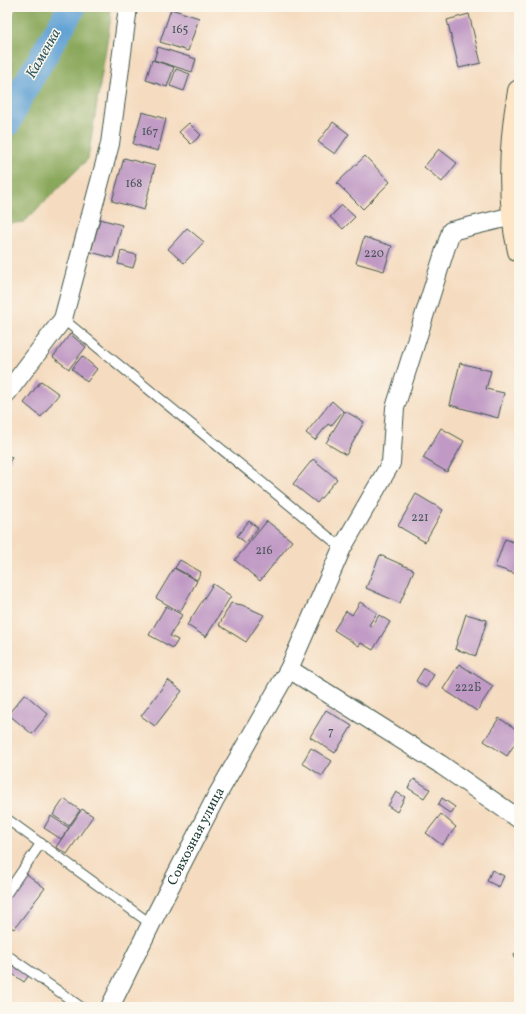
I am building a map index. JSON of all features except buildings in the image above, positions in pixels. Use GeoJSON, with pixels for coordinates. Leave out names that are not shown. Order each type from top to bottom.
{"type":"FeatureCollection","features":[{"type":"Feature","properties":{"kind":"main road"},"geometry":{"type":"LineString","coordinates":[[519,91],[513,123],[511,171],[513,216],[519,251]]}},
{"type":"Feature","properties":{"kind":"street"},"geometry":{"type":"LineString","coordinates":[[7,393],[63,319],[110,144],[128,7]]}},
{"type":"Feature","properties":{"kind":"street","name":"Совхозная улица"},"geometry":{"type":"LineString","coordinates":[[110,1007],[215,799],[289,669],[342,548],[391,463],[395,408],[451,231],[513,216]]}},
{"type":"Feature","properties":{"kind":"street"},"geometry":{"type":"LineString","coordinates":[[289,669],[440,764],[519,819]]}},
{"type":"Feature","properties":{"kind":"lane"},"geometry":{"type":"LineString","coordinates":[[63,319],[342,548]]}},
{"type":"Feature","properties":{"kind":"lane"},"geometry":{"type":"LineString","coordinates":[[7,819],[151,924]]}},
{"type":"Feature","properties":{"kind":"lane"},"geometry":{"type":"LineString","coordinates":[[7,893],[40,843]]}},
{"type":"Feature","properties":{"kind":"lane"},"geometry":{"type":"LineString","coordinates":[[7,955],[81,1007]]}},
{"type":"Feature","properties":{"kind":"green space"},"geometry":{"type":"Polygon","coordinates":[[[17,7],[109,7],[111,17],[88,159],[24,222],[7,224],[7,27],[17,7]]]}},
{"type":"Feature","properties":{"kind":"waterway","name":"Каменка"},"geometry":{"type":"LineString","coordinates":[[7,123],[19,97],[72,7]]}}]}
